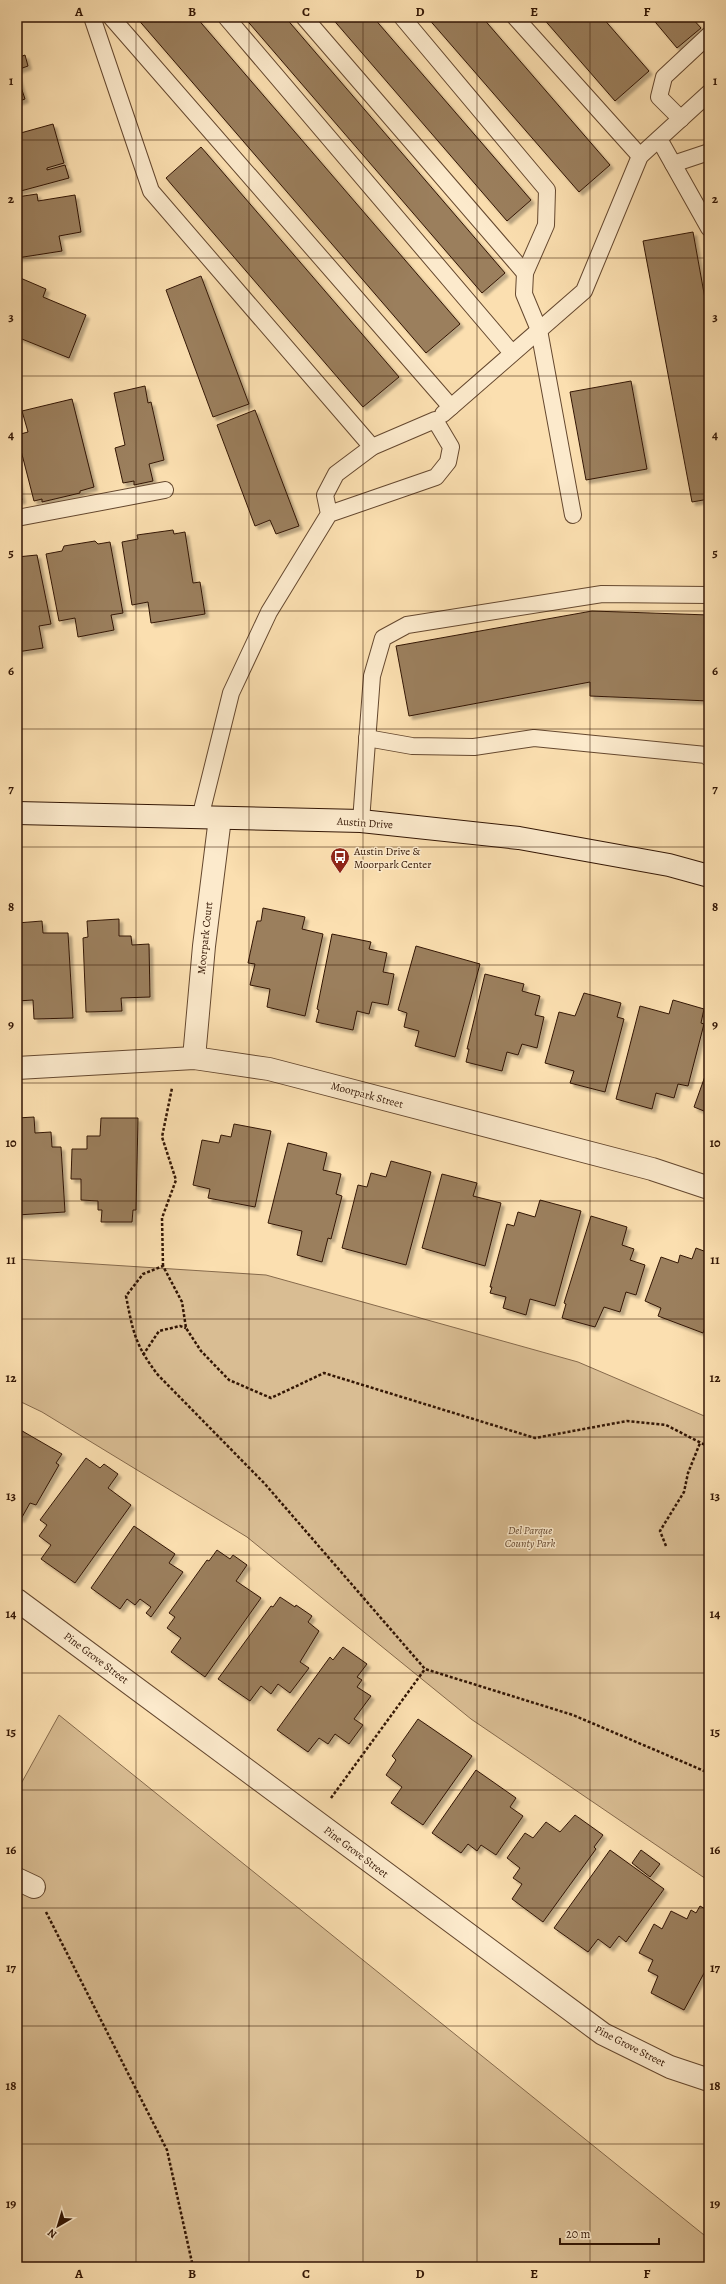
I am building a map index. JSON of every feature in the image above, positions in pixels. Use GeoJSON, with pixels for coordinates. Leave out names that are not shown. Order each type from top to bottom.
{"type":"FeatureCollection","features":[{"type":"Feature","properties":{"kind":"street","name":"Austin Drive"},"geometry":{"type":"LineString","coordinates":[[17,813],[361,821],[519,838],[669,865],[709,876]]}},
{"type":"Feature","properties":{"kind":"street","name":"Moorpark Court"},"geometry":{"type":"LineString","coordinates":[[186,1058],[204,946],[210,818]]}},
{"type":"Feature","properties":{"kind":"street","name":"Moorpark Street"},"geometry":{"type":"LineString","coordinates":[[17,1068],[186,1058],[268,1070],[652,1169],[709,1188]]}},
{"type":"Feature","properties":{"kind":"street","name":"Pine Grove Street"},"geometry":{"type":"LineString","coordinates":[[17,1600],[603,2034],[670,2067],[709,2080]]}},
{"type":"Feature","properties":{"kind":"lane"},"geometry":{"type":"LineString","coordinates":[[92,17],[150,191],[372,447]]}},
{"type":"Feature","properties":{"kind":"lane"},"geometry":{"type":"LineString","coordinates":[[111,17],[450,407]]}},
{"type":"Feature","properties":{"kind":"lane"},"geometry":{"type":"LineString","coordinates":[[226,17],[512,354]]}},
{"type":"Feature","properties":{"kind":"lane"},"geometry":{"type":"LineString","coordinates":[[304,17],[525,273]]}},
{"type":"Feature","properties":{"kind":"lane"},"geometry":{"type":"LineString","coordinates":[[402,17],[547,190],[546,225],[525,273],[524,294],[539,330],[573,515]]}},
{"type":"Feature","properties":{"kind":"lane"},"geometry":{"type":"LineString","coordinates":[[515,17],[640,156]]}},
{"type":"Feature","properties":{"kind":"lane"},"geometry":{"type":"LineString","coordinates":[[681,119],[659,97],[664,77],[709,35]]}},
{"type":"Feature","properties":{"kind":"lane"},"geometry":{"type":"LineString","coordinates":[[210,818],[231,693],[269,612],[328,514],[325,495],[336,474],[372,447],[435,420],[584,291],[640,156],[709,94]]}},
{"type":"Feature","properties":{"kind":"lane"},"geometry":{"type":"LineString","coordinates":[[659,139],[709,228]]}},
{"type":"Feature","properties":{"kind":"lane"},"geometry":{"type":"LineString","coordinates":[[673,164],[709,152]]}},
{"type":"Feature","properties":{"kind":"lane"},"geometry":{"type":"LineString","coordinates":[[328,514],[436,477],[448,462],[451,447],[435,420]]}},
{"type":"Feature","properties":{"kind":"lane"},"geometry":{"type":"LineString","coordinates":[[17,518],[165,490]]}},
{"type":"Feature","properties":{"kind":"lane"},"geometry":{"type":"LineString","coordinates":[[361,821],[372,676],[383,638],[407,625],[602,594],[709,595]]}},
{"type":"Feature","properties":{"kind":"lane"},"geometry":{"type":"LineString","coordinates":[[367,738],[412,746],[474,747],[534,738],[706,755],[709,758]]}},
{"type":"Feature","properties":{"kind":"path"},"geometry":{"type":"LineString","coordinates":[[186,1058],[162,1137],[176,1180],[162,1218],[163,1266],[182,1302],[186,1328],[201,1351],[229,1380],[271,1398],[324,1373],[535,1438],[627,1421],[666,1425],[709,1447]]}},
{"type":"Feature","properties":{"kind":"path"},"geometry":{"type":"LineString","coordinates":[[163,1266],[143,1274],[126,1296],[135,1338],[143,1355],[158,1375],[265,1484],[425,1669],[573,1715],[709,1773]]}},
{"type":"Feature","properties":{"kind":"path"},"geometry":{"type":"LineString","coordinates":[[143,1355],[159,1331],[180,1326],[186,1328]]}},
{"type":"Feature","properties":{"kind":"path"},"geometry":{"type":"LineString","coordinates":[[666,1546],[660,1531],[684,1492],[688,1473],[700,1443]]}},
{"type":"Feature","properties":{"kind":"path"},"geometry":{"type":"LineString","coordinates":[[315,1821],[425,1669]]}},
{"type":"Feature","properties":{"kind":"path"},"geometry":{"type":"LineString","coordinates":[[25,1883],[167,2150],[194,2267]]}},
{"type":"Feature","properties":{"kind":"green space","name":"Del Parque County Park"},"geometry":{"type":"Polygon","coordinates":[[[17,1259],[266,1275],[578,1362],[709,1418],[709,1881],[471,1719],[247,1537],[42,1412],[17,1400],[17,1259]]]}},
{"type":"Feature","properties":{"kind":"green space"},"geometry":{"type":"Polygon","coordinates":[[[59,1715],[709,2239],[709,2267],[17,2267],[17,1791],[59,1715]]]}},
{"type":"Feature","properties":{"kind":"building"},"geometry":{"type":"Polygon","coordinates":[[[136,17],[196,17],[460,324],[426,353],[136,17]]]}},
{"type":"Feature","properties":{"kind":"building"},"geometry":{"type":"Polygon","coordinates":[[[244,17],[285,17],[505,273],[482,293],[244,17]]]}},
{"type":"Feature","properties":{"kind":"building"},"geometry":{"type":"Polygon","coordinates":[[[331,17],[373,17],[531,200],[507,221],[331,17]]]}},
{"type":"Feature","properties":{"kind":"building"},"geometry":{"type":"Polygon","coordinates":[[[427,17],[482,17],[610,165],[579,192],[427,17]]]}},
{"type":"Feature","properties":{"kind":"building"},"geometry":{"type":"Polygon","coordinates":[[[542,17],[602,17],[649,71],[615,101],[542,17]]]}},
{"type":"Feature","properties":{"kind":"building"},"geometry":{"type":"Polygon","coordinates":[[[651,17],[691,17],[701,28],[677,48],[651,17]]]}},
{"type":"Feature","properties":{"kind":"building"},"geometry":{"type":"Polygon","coordinates":[[[25,55],[28,66],[17,70],[17,58],[25,55]]]}},
{"type":"Feature","properties":{"kind":"building"},"geometry":{"type":"Polygon","coordinates":[[[17,75],[25,99],[17,102],[17,75]]]}},
{"type":"Feature","properties":{"kind":"building"},"geometry":{"type":"Polygon","coordinates":[[[53,124],[64,163],[47,168],[47,170],[65,165],[69,178],[17,192],[17,134],[53,124]]]}},
{"type":"Feature","properties":{"kind":"building"},"geometry":{"type":"Polygon","coordinates":[[[201,147],[399,377],[363,407],[166,178],[201,147]]]}},
{"type":"Feature","properties":{"kind":"building"},"geometry":{"type":"Polygon","coordinates":[[[37,194],[38,201],[75,195],[81,232],[59,236],[62,251],[17,258],[17,197],[37,194]]]}},
{"type":"Feature","properties":{"kind":"building"},"geometry":{"type":"Polygon","coordinates":[[[693,232],[709,321],[709,499],[692,502],[643,241],[693,232]]]}},
{"type":"Feature","properties":{"kind":"building"},"geometry":{"type":"Polygon","coordinates":[[[201,276],[249,404],[213,417],[166,290],[201,276]]]}},
{"type":"Feature","properties":{"kind":"building"},"geometry":{"type":"Polygon","coordinates":[[[18,277],[46,289],[43,297],[86,315],[69,358],[17,337],[18,277]]]}},
{"type":"Feature","properties":{"kind":"building"},"geometry":{"type":"Polygon","coordinates":[[[631,381],[647,469],[586,480],[570,392],[631,381]]]}},
{"type":"Feature","properties":{"kind":"building"},"geometry":{"type":"Polygon","coordinates":[[[145,386],[148,403],[151,402],[164,460],[149,464],[153,481],[134,485],[134,481],[123,483],[115,448],[125,445],[114,393],[145,386]]]}},
{"type":"Feature","properties":{"kind":"building"},"geometry":{"type":"Polygon","coordinates":[[[72,399],[94,487],[80,491],[80,493],[42,502],[42,499],[34,501],[17,435],[28,432],[22,411],[72,399]]]}},
{"type":"Feature","properties":{"kind":"building"},"geometry":{"type":"Polygon","coordinates":[[[255,410],[299,526],[276,534],[270,520],[255,526],[217,425],[255,410]]]}},
{"type":"Feature","properties":{"kind":"building"},"geometry":{"type":"Polygon","coordinates":[[[17,475],[22,500],[17,501],[17,475]]]}},
{"type":"Feature","properties":{"kind":"building"},"geometry":{"type":"Polygon","coordinates":[[[173,530],[174,534],[185,532],[193,583],[200,582],[205,614],[151,623],[148,602],[132,605],[122,542],[138,539],[137,535],[173,530]]]}},
{"type":"Feature","properties":{"kind":"building"},"geometry":{"type":"Polygon","coordinates":[[[95,541],[98,544],[110,542],[123,613],[111,615],[114,630],[78,637],[75,618],[59,621],[46,554],[62,551],[64,546],[95,541]]]}},
{"type":"Feature","properties":{"kind":"building"},"geometry":{"type":"Polygon","coordinates":[[[37,555],[51,624],[39,626],[43,648],[17,652],[17,557],[37,555]]]}},
{"type":"Feature","properties":{"kind":"building"},"geometry":{"type":"Polygon","coordinates":[[[592,611],[709,615],[709,701],[590,696],[590,682],[409,716],[396,646],[592,611]]]}},
{"type":"Feature","properties":{"kind":"building"},"geometry":{"type":"Polygon","coordinates":[[[263,908],[305,917],[302,929],[323,934],[305,1016],[267,1007],[270,989],[250,985],[255,964],[248,963],[257,921],[261,921],[263,908]]]}},
{"type":"Feature","properties":{"kind":"building"},"geometry":{"type":"Polygon","coordinates":[[[119,919],[119,936],[131,936],[132,945],[149,944],[150,997],[121,998],[122,1011],[86,1012],[83,938],[88,937],[87,921],[119,919]]]}},
{"type":"Feature","properties":{"kind":"building"},"geometry":{"type":"Polygon","coordinates":[[[42,921],[43,933],[68,933],[73,1018],[34,1019],[33,1000],[17,1001],[17,923],[42,921]]]}},
{"type":"Feature","properties":{"kind":"building"},"geometry":{"type":"Polygon","coordinates":[[[332,934],[371,942],[369,949],[387,953],[383,972],[394,974],[388,1005],[372,1002],[369,1014],[357,1011],[353,1030],[316,1022],[319,1010],[317,1009],[332,934]]]}},
{"type":"Feature","properties":{"kind":"building"},"geometry":{"type":"Polygon","coordinates":[[[416,946],[480,964],[455,1057],[415,1046],[419,1031],[404,1027],[407,1013],[398,1010],[416,946]]]}},
{"type":"Feature","properties":{"kind":"building"},"geometry":{"type":"Polygon","coordinates":[[[485,974],[524,984],[522,991],[540,996],[535,1015],[544,1017],[537,1048],[522,1044],[518,1055],[507,1052],[502,1071],[466,1062],[469,1049],[467,1049],[485,974]]]}},
{"type":"Feature","properties":{"kind":"building"},"geometry":{"type":"Polygon","coordinates":[[[584,993],[621,1003],[617,1017],[624,1019],[605,1092],[570,1083],[574,1071],[545,1063],[559,1012],[575,1016],[584,993]]]}},
{"type":"Feature","properties":{"kind":"building"},"geometry":{"type":"Polygon","coordinates":[[[673,1000],[704,1009],[701,1023],[704,1024],[688,1086],[678,1084],[674,1098],[656,1093],[652,1109],[616,1099],[640,1006],[669,1014],[673,1000]]]}},
{"type":"Feature","properties":{"kind":"building"},"geometry":{"type":"Polygon","coordinates":[[[709,1065],[709,1113],[694,1107],[709,1065]]]}},
{"type":"Feature","properties":{"kind":"building"},"geometry":{"type":"Polygon","coordinates":[[[34,1117],[35,1133],[51,1132],[52,1147],[61,1147],[65,1212],[17,1215],[17,1118],[34,1117]]]}},
{"type":"Feature","properties":{"kind":"building"},"geometry":{"type":"Polygon","coordinates":[[[101,1118],[138,1118],[136,1210],[133,1210],[132,1222],[101,1222],[102,1210],[98,1210],[98,1201],[81,1200],[81,1179],[71,1179],[72,1149],[87,1149],[87,1136],[100,1136],[101,1118]]]}},
{"type":"Feature","properties":{"kind":"building"},"geometry":{"type":"Polygon","coordinates":[[[234,1124],[271,1131],[255,1207],[208,1198],[210,1189],[193,1185],[202,1140],[219,1143],[221,1135],[231,1137],[234,1124]]]}},
{"type":"Feature","properties":{"kind":"building"},"geometry":{"type":"Polygon","coordinates":[[[288,1143],[327,1153],[323,1170],[341,1174],[336,1194],[342,1196],[331,1239],[328,1238],[322,1262],[297,1255],[302,1231],[268,1223],[288,1143]]]}},
{"type":"Feature","properties":{"kind":"building"},"geometry":{"type":"Polygon","coordinates":[[[391,1161],[431,1172],[406,1265],[342,1248],[358,1185],[367,1187],[371,1173],[386,1177],[391,1161]]]}},
{"type":"Feature","properties":{"kind":"building"},"geometry":{"type":"Polygon","coordinates":[[[442,1174],[477,1183],[473,1196],[501,1203],[485,1266],[422,1248],[442,1174]]]}},
{"type":"Feature","properties":{"kind":"building"},"geometry":{"type":"Polygon","coordinates":[[[540,1200],[581,1211],[555,1306],[530,1299],[526,1315],[503,1308],[506,1297],[490,1293],[492,1287],[490,1287],[507,1224],[514,1226],[518,1212],[535,1217],[540,1200]]]}},
{"type":"Feature","properties":{"kind":"building"},"geometry":{"type":"Polygon","coordinates":[[[591,1216],[627,1227],[622,1245],[634,1249],[630,1260],[645,1265],[636,1295],[626,1292],[620,1312],[604,1307],[595,1327],[562,1318],[566,1304],[564,1303],[591,1216]]]}},
{"type":"Feature","properties":{"kind":"building"},"geometry":{"type":"Polygon","coordinates":[[[696,1248],[709,1253],[709,1316],[703,1333],[658,1316],[661,1308],[645,1301],[661,1257],[678,1263],[680,1255],[692,1259],[696,1248]]]}},
{"type":"Feature","properties":{"kind":"building"},"geometry":{"type":"Polygon","coordinates":[[[17,1428],[62,1454],[56,1463],[59,1465],[36,1505],[30,1503],[21,1519],[17,1517],[17,1428]]]}},
{"type":"Feature","properties":{"kind":"building"},"geometry":{"type":"Polygon","coordinates":[[[86,1458],[100,1468],[104,1464],[118,1474],[108,1488],[131,1505],[75,1583],[41,1559],[51,1545],[39,1536],[47,1525],[40,1520],[86,1458]]]}},
{"type":"Feature","properties":{"kind":"building"},"geometry":{"type":"Polygon","coordinates":[[[134,1526],[175,1554],[169,1563],[183,1572],[151,1617],[146,1613],[151,1607],[140,1599],[135,1605],[127,1599],[120,1609],[91,1588],[134,1526]]]}},
{"type":"Feature","properties":{"kind":"building"},"geometry":{"type":"Polygon","coordinates":[[[217,1550],[230,1559],[233,1555],[247,1565],[236,1581],[261,1598],[205,1677],[171,1652],[181,1638],[167,1628],[175,1617],[169,1613],[207,1560],[209,1561],[217,1550]]]}},
{"type":"Feature","properties":{"kind":"building"},"geometry":{"type":"Polygon","coordinates":[[[280,1597],[295,1607],[296,1605],[312,1616],[308,1622],[319,1631],[300,1662],[309,1668],[290,1693],[278,1684],[271,1694],[261,1686],[250,1701],[218,1679],[271,1606],[273,1607],[280,1597]]]}},
{"type":"Feature","properties":{"kind":"building"},"geometry":{"type":"Polygon","coordinates":[[[343,1647],[367,1664],[357,1677],[362,1680],[357,1687],[371,1696],[354,1719],[363,1725],[349,1744],[335,1734],[328,1744],[319,1738],[308,1752],[277,1730],[330,1657],[333,1660],[343,1647]]]}},
{"type":"Feature","properties":{"kind":"building"},"geometry":{"type":"Polygon","coordinates":[[[418,1719],[472,1756],[423,1825],[391,1803],[402,1787],[386,1775],[396,1760],[392,1756],[418,1719]]]}},
{"type":"Feature","properties":{"kind":"building"},"geometry":{"type":"Polygon","coordinates":[[[476,1770],[516,1798],[510,1807],[523,1816],[496,1855],[481,1845],[477,1851],[468,1844],[461,1853],[432,1833],[476,1770]]]}},
{"type":"Feature","properties":{"kind":"building"},"geometry":{"type":"Polygon","coordinates":[[[575,1815],[603,1835],[594,1847],[596,1849],[543,1922],[512,1899],[522,1884],[513,1878],[520,1868],[507,1858],[525,1833],[533,1838],[546,1822],[560,1832],[575,1815]]]}},
{"type":"Feature","properties":{"kind":"building"},"geometry":{"type":"Polygon","coordinates":[[[610,1850],[664,1889],[626,1942],[619,1936],[610,1948],[598,1939],[588,1952],[554,1928],[610,1850]]]}},
{"type":"Feature","properties":{"kind":"building"},"geometry":{"type":"Polygon","coordinates":[[[641,1850],[660,1864],[650,1877],[632,1863],[641,1850]]]}},
{"type":"Feature","properties":{"kind":"building"},"geometry":{"type":"Polygon","coordinates":[[[700,1906],[709,1911],[709,1964],[684,2010],[651,1993],[658,1976],[648,1971],[653,1960],[639,1953],[654,1924],[662,1929],[671,1911],[687,1919],[691,1910],[696,1913],[700,1906]]]}},
{"type":"Feature","properties":{"kind":"place","name":"Austin Drive & Moorpark Center"},"geometry":{"type":"Point","coordinates":[340,874]}}]}
